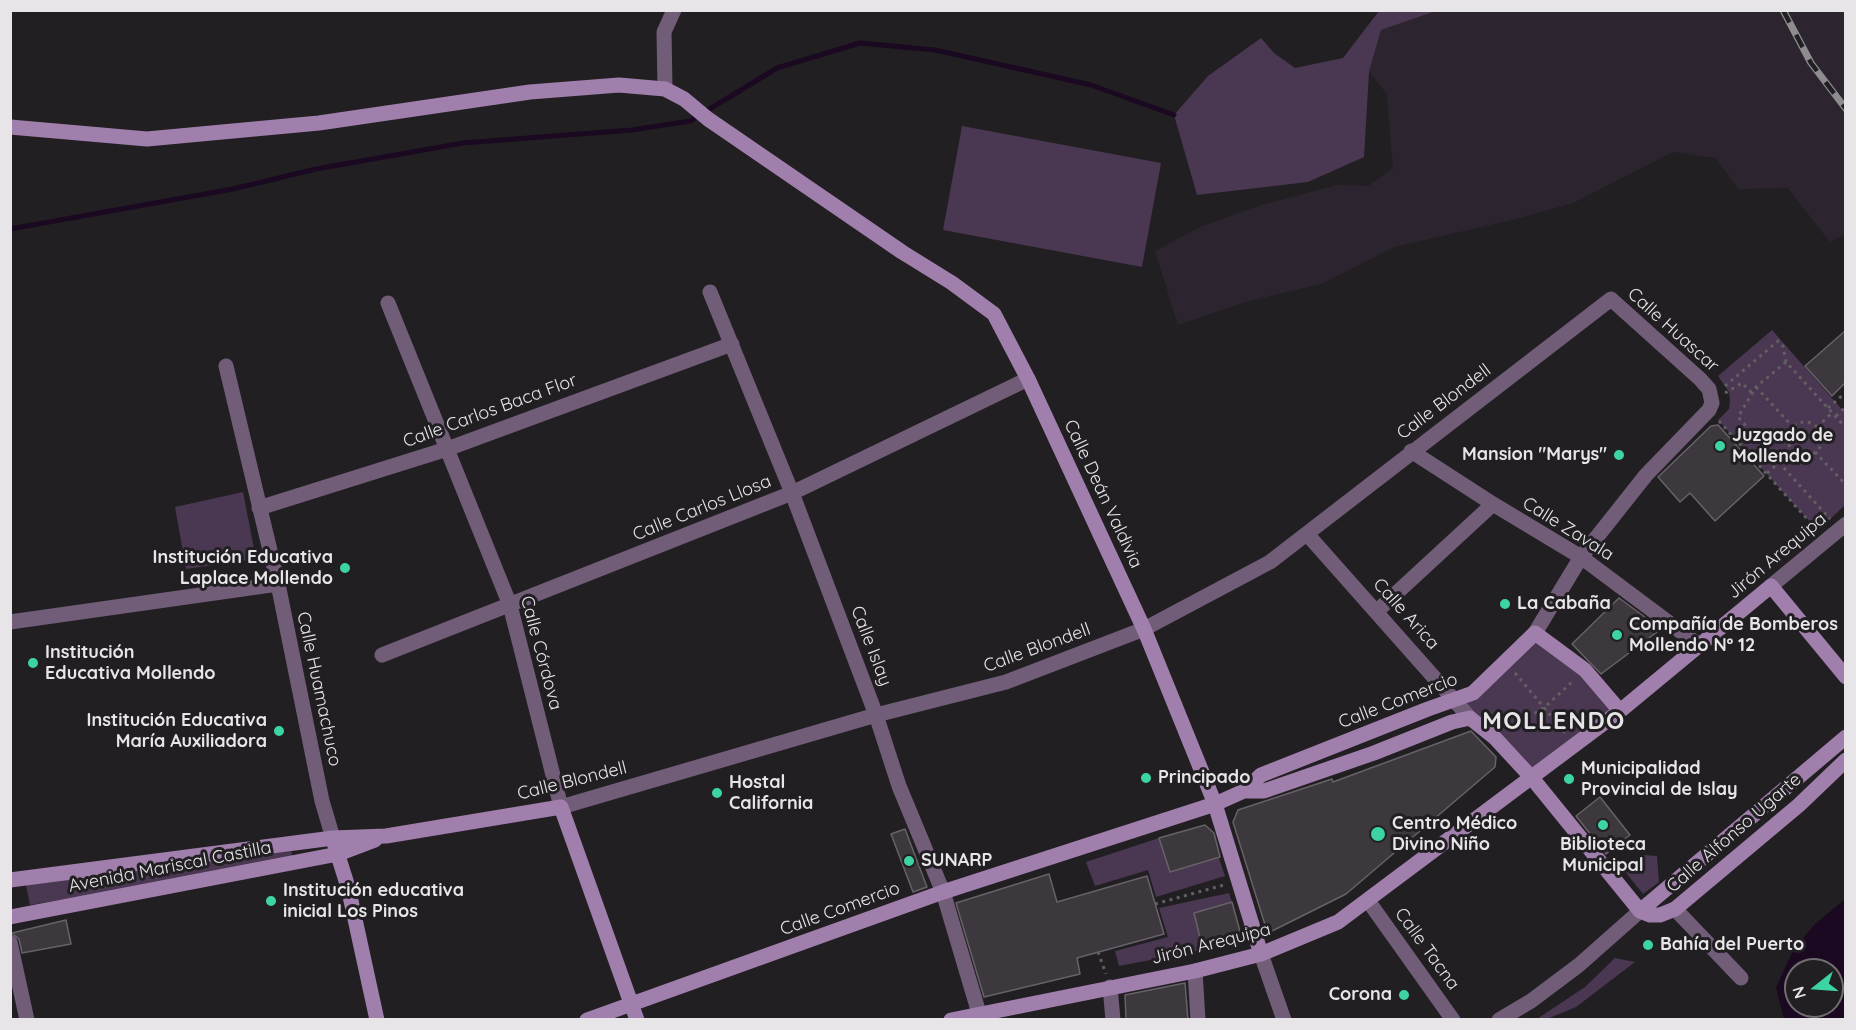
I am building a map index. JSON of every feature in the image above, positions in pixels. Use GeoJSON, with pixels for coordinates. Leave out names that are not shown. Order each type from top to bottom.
{"type":"FeatureCollection","features":[{"type":"Feature","properties":{"kind":"street"},"geometry":{"type":"LineString","coordinates":[[10,127],[147,139],[319,123],[530,92],[619,85],[665,89],[664,32],[674,10]]}},
{"type":"Feature","properties":{"kind":"street","name":"Calle Deán Valdivia"},"geometry":{"type":"LineString","coordinates":[[665,89],[684,99],[708,119],[994,314],[1028,379],[1144,629],[1215,804],[1284,1020]]}},
{"type":"Feature","properties":{"kind":"street","name":"Calle Islay"},"geometry":{"type":"LineString","coordinates":[[710,292],[792,494],[876,715],[899,786],[943,892],[980,1016]]}},
{"type":"Feature","properties":{"kind":"street","name":"Calle Huascar"},"geometry":{"type":"LineString","coordinates":[[1611,299],[1710,399]]}},
{"type":"Feature","properties":{"kind":"street","name":"Calle Blondell"},"geometry":{"type":"LineString","coordinates":[[333,838],[386,836],[561,807],[876,715],[1006,682],[1144,629],[1270,562],[1611,299]]}},
{"type":"Feature","properties":{"kind":"street","name":"Calle Córdova"},"geometry":{"type":"LineString","coordinates":[[388,303],[510,605],[561,807],[635,1012]]}},
{"type":"Feature","properties":{"kind":"street","name":"Calle Carlos Baca Flor"},"geometry":{"type":"LineString","coordinates":[[259,508],[447,449],[732,344]]}},
{"type":"Feature","properties":{"kind":"street","name":"Calle Huamachuco"},"geometry":{"type":"LineString","coordinates":[[226,366],[278,584],[322,801],[348,887],[377,1020]]}},
{"type":"Feature","properties":{"kind":"street","name":"Calle Carlos Llosa"},"geometry":{"type":"LineString","coordinates":[[382,655],[792,494],[1028,379]]}},
{"type":"Feature","properties":{"kind":"street","name":"Calle Comercio"},"geometry":{"type":"LineString","coordinates":[[587,1020],[635,1012],[943,892],[1215,804],[1244,791],[1261,775],[1473,693],[1535,633],[1581,557],[1710,399]]}},
{"type":"Feature","properties":{"kind":"street","name":"Calle Zavala"},"geometry":{"type":"LineString","coordinates":[[1412,451],[1493,504],[1581,557],[1700,645]]}},
{"type":"Feature","properties":{"kind":"street"},"geometry":{"type":"LineString","coordinates":[[1377,611],[1493,504]]}},
{"type":"Feature","properties":{"kind":"street","name":"Jirón Arequipa"},"geometry":{"type":"LineString","coordinates":[[951,1020],[1195,971],[1262,954],[1338,922],[1369,902],[1620,711],[1842,527]]}},
{"type":"Feature","properties":{"kind":"street","name":"Calle Arica"},"geometry":{"type":"LineString","coordinates":[[1307,534],[1470,718],[1495,738],[1532,778],[1640,911]]}},
{"type":"Feature","properties":{"kind":"street"},"geometry":{"type":"LineString","coordinates":[[10,622],[278,584]]}},
{"type":"Feature","properties":{"kind":"street"},"geometry":{"type":"LineString","coordinates":[[1771,586],[1845,676]]}},
{"type":"Feature","properties":{"kind":"street"},"geometry":{"type":"LineString","coordinates":[[1535,633],[1585,670],[1620,711]]}},
{"type":"Feature","properties":{"kind":"street","name":"Calle Comercio"},"geometry":{"type":"LineString","coordinates":[[1244,791],[1264,791],[1374,753],[1452,722],[1470,718]]}},
{"type":"Feature","properties":{"kind":"street","name":"Calle Alfonso Ugarte"},"geometry":{"type":"LineString","coordinates":[[1499,1020],[1531,1001],[1571,971],[1845,737]]}},
{"type":"Feature","properties":{"kind":"street","name":"Calle Alfonso Ugarte"},"geometry":{"type":"LineString","coordinates":[[1640,911],[1650,915],[1660,915],[1675,909],[1799,805],[1845,760]]}},
{"type":"Feature","properties":{"kind":"street","name":"Calle Blondell"},"geometry":{"type":"LineString","coordinates":[[338,854],[386,836]]}},
{"type":"Feature","properties":{"kind":"street","name":"Avenida Mariscal Castilla"},"geometry":{"type":"LineString","coordinates":[[10,880],[333,838]]}},
{"type":"Feature","properties":{"kind":"street","name":"Avenida Mariscal Castilla"},"geometry":{"type":"LineString","coordinates":[[10,917],[338,854]]}},
{"type":"Feature","properties":{"kind":"street","name":"Calle Tacna"},"geometry":{"type":"LineString","coordinates":[[1369,902],[1453,1020]]}},
{"type":"Feature","properties":{"kind":"street"},"geometry":{"type":"LineString","coordinates":[[1675,909],[1741,978]]}},
{"type":"Feature","properties":{"kind":"street"},"geometry":{"type":"LineString","coordinates":[[10,942],[27,1020]]}},
{"type":"Feature","properties":{"kind":"street"},"geometry":{"type":"LineString","coordinates":[[1195,971],[1198,1020]]}},
{"type":"Feature","properties":{"kind":"street"},"geometry":{"type":"LineString","coordinates":[[1110,987],[1113,1020]]}},
{"type":"Feature","properties":{"kind":"path"},"geometry":{"type":"LineString","coordinates":[[1827,540],[1767,474],[1710,399],[1778,341],[1783,346],[1786,362],[1845,428]]}},
{"type":"Feature","properties":{"kind":"path"},"geometry":{"type":"LineString","coordinates":[[1786,362],[1756,387],[1738,417],[1826,514],[1842,527]]}},
{"type":"Feature","properties":{"kind":"path"},"geometry":{"type":"LineString","coordinates":[[1729,392],[1742,383],[1752,394]]}},
{"type":"Feature","properties":{"kind":"path"},"geometry":{"type":"LineString","coordinates":[[1756,387],[1793,427]]}},
{"type":"Feature","properties":{"kind":"path"},"geometry":{"type":"LineString","coordinates":[[1828,408],[1845,392]]}},
{"type":"Feature","properties":{"kind":"path"},"geometry":{"type":"LineString","coordinates":[[1817,427],[1845,407]]}},
{"type":"Feature","properties":{"kind":"path"},"geometry":{"type":"LineString","coordinates":[[1805,422],[1817,427],[1821,440],[1815,452],[1805,456],[1793,451],[1788,442],[1793,427],[1805,422]]}},
{"type":"Feature","properties":{"kind":"path"},"geometry":{"type":"LineString","coordinates":[[1767,474],[1793,451]]}},
{"type":"Feature","properties":{"kind":"path"},"geometry":{"type":"LineString","coordinates":[[1815,452],[1845,485]]}},
{"type":"Feature","properties":{"kind":"path"},"geometry":{"type":"LineString","coordinates":[[1814,526],[1826,514]]}},
{"type":"Feature","properties":{"kind":"path"},"geometry":{"type":"LineString","coordinates":[[1506,663],[1545,707],[1575,746]]}},
{"type":"Feature","properties":{"kind":"path"},"geometry":{"type":"LineString","coordinates":[[1495,738],[1545,707],[1585,670]]}},
{"type":"Feature","properties":{"kind":"path"},"geometry":{"type":"LineString","coordinates":[[1155,904],[1227,884]]}},
{"type":"Feature","properties":{"kind":"path"},"geometry":{"type":"LineString","coordinates":[[1098,952],[1110,987]]}},
{"type":"Feature","properties":{"kind":"shaded area"},"geometry":{"type":"Polygon","coordinates":[[[1379,11],[1436,11],[1381,30],[1369,72],[1364,157],[1308,182],[1197,195],[1174,115],[1208,76],[1261,38],[1274,53],[1295,68],[1343,58],[1379,11]]]}},
{"type":"Feature","properties":{"kind":"shaded area"},"geometry":{"type":"Polygon","coordinates":[[[1436,11],[1845,11],[1845,234],[1830,242],[1788,188],[1738,189],[1716,158],[1673,152],[1573,203],[1512,220],[1394,247],[1321,284],[1245,302],[1178,325],[1155,251],[1200,227],[1261,205],[1338,185],[1368,186],[1393,168],[1387,94],[1369,72],[1381,30],[1436,11]]]}},
{"type":"Feature","properties":{"kind":"shaded area"},"geometry":{"type":"Polygon","coordinates":[[[962,126],[1161,163],[1142,267],[943,230],[962,126]]]}},
{"type":"Feature","properties":{"kind":"shaded area"},"geometry":{"type":"Polygon","coordinates":[[[1772,330],[1845,413],[1845,505],[1823,526],[1816,517],[1810,522],[1718,420],[1729,409],[1730,401],[1729,392],[1718,376],[1772,330]]]}},
{"type":"Feature","properties":{"kind":"shaded area"},"geometry":{"type":"Polygon","coordinates":[[[243,492],[256,559],[186,569],[175,507],[243,492]]]}},
{"type":"Feature","properties":{"kind":"shaded area"},"geometry":{"type":"Polygon","coordinates":[[[1535,633],[1620,711],[1532,778],[1485,720],[1457,701],[1535,633]]]}},
{"type":"Feature","properties":{"kind":"shaded area"},"geometry":{"type":"Polygon","coordinates":[[[1159,838],[1170,872],[1219,858],[1225,876],[1156,897],[1148,870],[1095,886],[1086,862],[1159,838]]]}},
{"type":"Feature","properties":{"kind":"shaded area"},"geometry":{"type":"Polygon","coordinates":[[[291,851],[294,861],[30,905],[26,885],[291,851]]]}},
{"type":"Feature","properties":{"kind":"shaded area"},"geometry":{"type":"Polygon","coordinates":[[[1643,855],[1657,856],[1659,882],[1643,894],[1623,869],[1643,855]]]}},
{"type":"Feature","properties":{"kind":"shaded area"},"geometry":{"type":"Polygon","coordinates":[[[1229,893],[1232,902],[1194,913],[1203,950],[1119,966],[1115,951],[1168,937],[1159,908],[1229,893]]]}},
{"type":"Feature","properties":{"kind":"shaded area"},"geometry":{"type":"Polygon","coordinates":[[[1845,899],[1845,1019],[1784,1019],[1776,988],[1784,970],[1784,1018],[1844,1018],[1844,958],[1789,958],[1793,950],[1815,924],[1845,899]]]}},
{"type":"Feature","properties":{"kind":"shaded area"},"geometry":{"type":"Polygon","coordinates":[[[1615,958],[1635,962],[1576,1007],[1547,1019],[1537,1019],[1585,987],[1615,958]]]}},
{"type":"Feature","properties":{"kind":"building"},"geometry":{"type":"Polygon","coordinates":[[[1845,331],[1845,383],[1832,396],[1805,366],[1845,331]]]}},
{"type":"Feature","properties":{"kind":"building"},"geometry":{"type":"Polygon","coordinates":[[[1718,425],[1764,476],[1715,521],[1690,493],[1680,502],[1658,477],[1711,426],[1718,425]]]}},
{"type":"Feature","properties":{"kind":"building","name":"Compañía de Bomberos Mollendo Nº 12"},"geometry":{"type":"Polygon","coordinates":[[[1619,598],[1661,629],[1601,674],[1572,644],[1619,598]]]}},
{"type":"Feature","properties":{"kind":"building"},"geometry":{"type":"Polygon","coordinates":[[[1471,731],[1496,757],[1495,767],[1346,894],[1272,931],[1266,928],[1233,822],[1238,810],[1332,779],[1333,782],[1471,731]]]}},
{"type":"Feature","properties":{"kind":"building","name":"Biblioteca Municipal"},"geometry":{"type":"Polygon","coordinates":[[[1600,797],[1630,835],[1606,854],[1576,816],[1600,797]]]}},
{"type":"Feature","properties":{"kind":"building"},"geometry":{"type":"Polygon","coordinates":[[[1205,825],[1214,833],[1220,857],[1170,872],[1159,838],[1205,825]]]}},
{"type":"Feature","properties":{"kind":"building","name":"SUNARP"},"geometry":{"type":"Polygon","coordinates":[[[905,829],[927,887],[913,892],[891,834],[905,829]]]}},
{"type":"Feature","properties":{"kind":"building"},"geometry":{"type":"Polygon","coordinates":[[[1049,874],[1057,902],[1147,876],[1164,934],[1077,958],[1080,974],[984,997],[956,903],[1049,874]]]}},
{"type":"Feature","properties":{"kind":"building"},"geometry":{"type":"Polygon","coordinates":[[[1232,902],[1241,935],[1237,942],[1203,950],[1194,913],[1232,902]]]}},
{"type":"Feature","properties":{"kind":"building"},"geometry":{"type":"Polygon","coordinates":[[[66,920],[71,944],[22,953],[19,939],[12,933],[66,920]]]}},
{"type":"Feature","properties":{"kind":"building"},"geometry":{"type":"Polygon","coordinates":[[[1185,983],[1188,1020],[1126,1020],[1125,995],[1185,983]]]}},
{"type":"Feature","properties":{"kind":"waterway"},"geometry":{"type":"LineString","coordinates":[[10,229],[233,189],[316,169],[463,143],[632,130],[690,121],[777,68],[860,43],[935,50],[1091,85],[1174,115]]}},
{"type":"Feature","properties":{"kind":"railway"},"geometry":{"type":"LineString","coordinates":[[1783,10],[1811,63],[1846,109]]}},
{"type":"Feature","properties":{"kind":"place","name":"Juzgado de Mollendo"},"geometry":{"type":"Point","coordinates":[1720,446]}},
{"type":"Feature","properties":{"kind":"place","name":"Mansion \"Marys\""},"geometry":{"type":"Point","coordinates":[1619,455]}},
{"type":"Feature","properties":{"kind":"place","name":"Institución Educativa Laplace Mollendo"},"geometry":{"type":"Point","coordinates":[345,568]}},
{"type":"Feature","properties":{"kind":"place","name":"La Cabaña"},"geometry":{"type":"Point","coordinates":[1505,604]}},
{"type":"Feature","properties":{"kind":"place","name":"Compañía de Bomberos Mollendo Nº 12"},"geometry":{"type":"Point","coordinates":[1617,635]}},
{"type":"Feature","properties":{"kind":"place","name":"Institución Educativa Mollendo"},"geometry":{"type":"Point","coordinates":[33,663]}},
{"type":"Feature","properties":{"kind":"place","name":"Institución Educativa María Auxiliadora"},"geometry":{"type":"Point","coordinates":[279,731]}},
{"type":"Feature","properties":{"kind":"place","name":"Principado"},"geometry":{"type":"Point","coordinates":[1146,778]}},
{"type":"Feature","properties":{"kind":"place","name":"Municipalidad Provincial de Islay"},"geometry":{"type":"Point","coordinates":[1569,779]}},
{"type":"Feature","properties":{"kind":"place","name":"Hostal California"},"geometry":{"type":"Point","coordinates":[717,793]}},
{"type":"Feature","properties":{"kind":"place","name":"Biblioteca Municipal"},"geometry":{"type":"Point","coordinates":[1603,825]}},
{"type":"Feature","properties":{"kind":"place","name":"Centro Médico Divino Niño"},"geometry":{"type":"Point","coordinates":[1378,834]}},
{"type":"Feature","properties":{"kind":"place","name":"SUNARP"},"geometry":{"type":"Point","coordinates":[909,861]}},
{"type":"Feature","properties":{"kind":"place","name":"Institución educativa inicial Los Pinos"},"geometry":{"type":"Point","coordinates":[271,901]}},
{"type":"Feature","properties":{"kind":"place","name":"Bahía del Puerto"},"geometry":{"type":"Point","coordinates":[1648,945]}},
{"type":"Feature","properties":{"kind":"place","name":"Corona"},"geometry":{"type":"Point","coordinates":[1404,995]}},
{"type":"Feature","properties":{"kind":"district","name":"MOLLENDO"},"geometry":{"type":"Point","coordinates":[1554,722]}}]}
